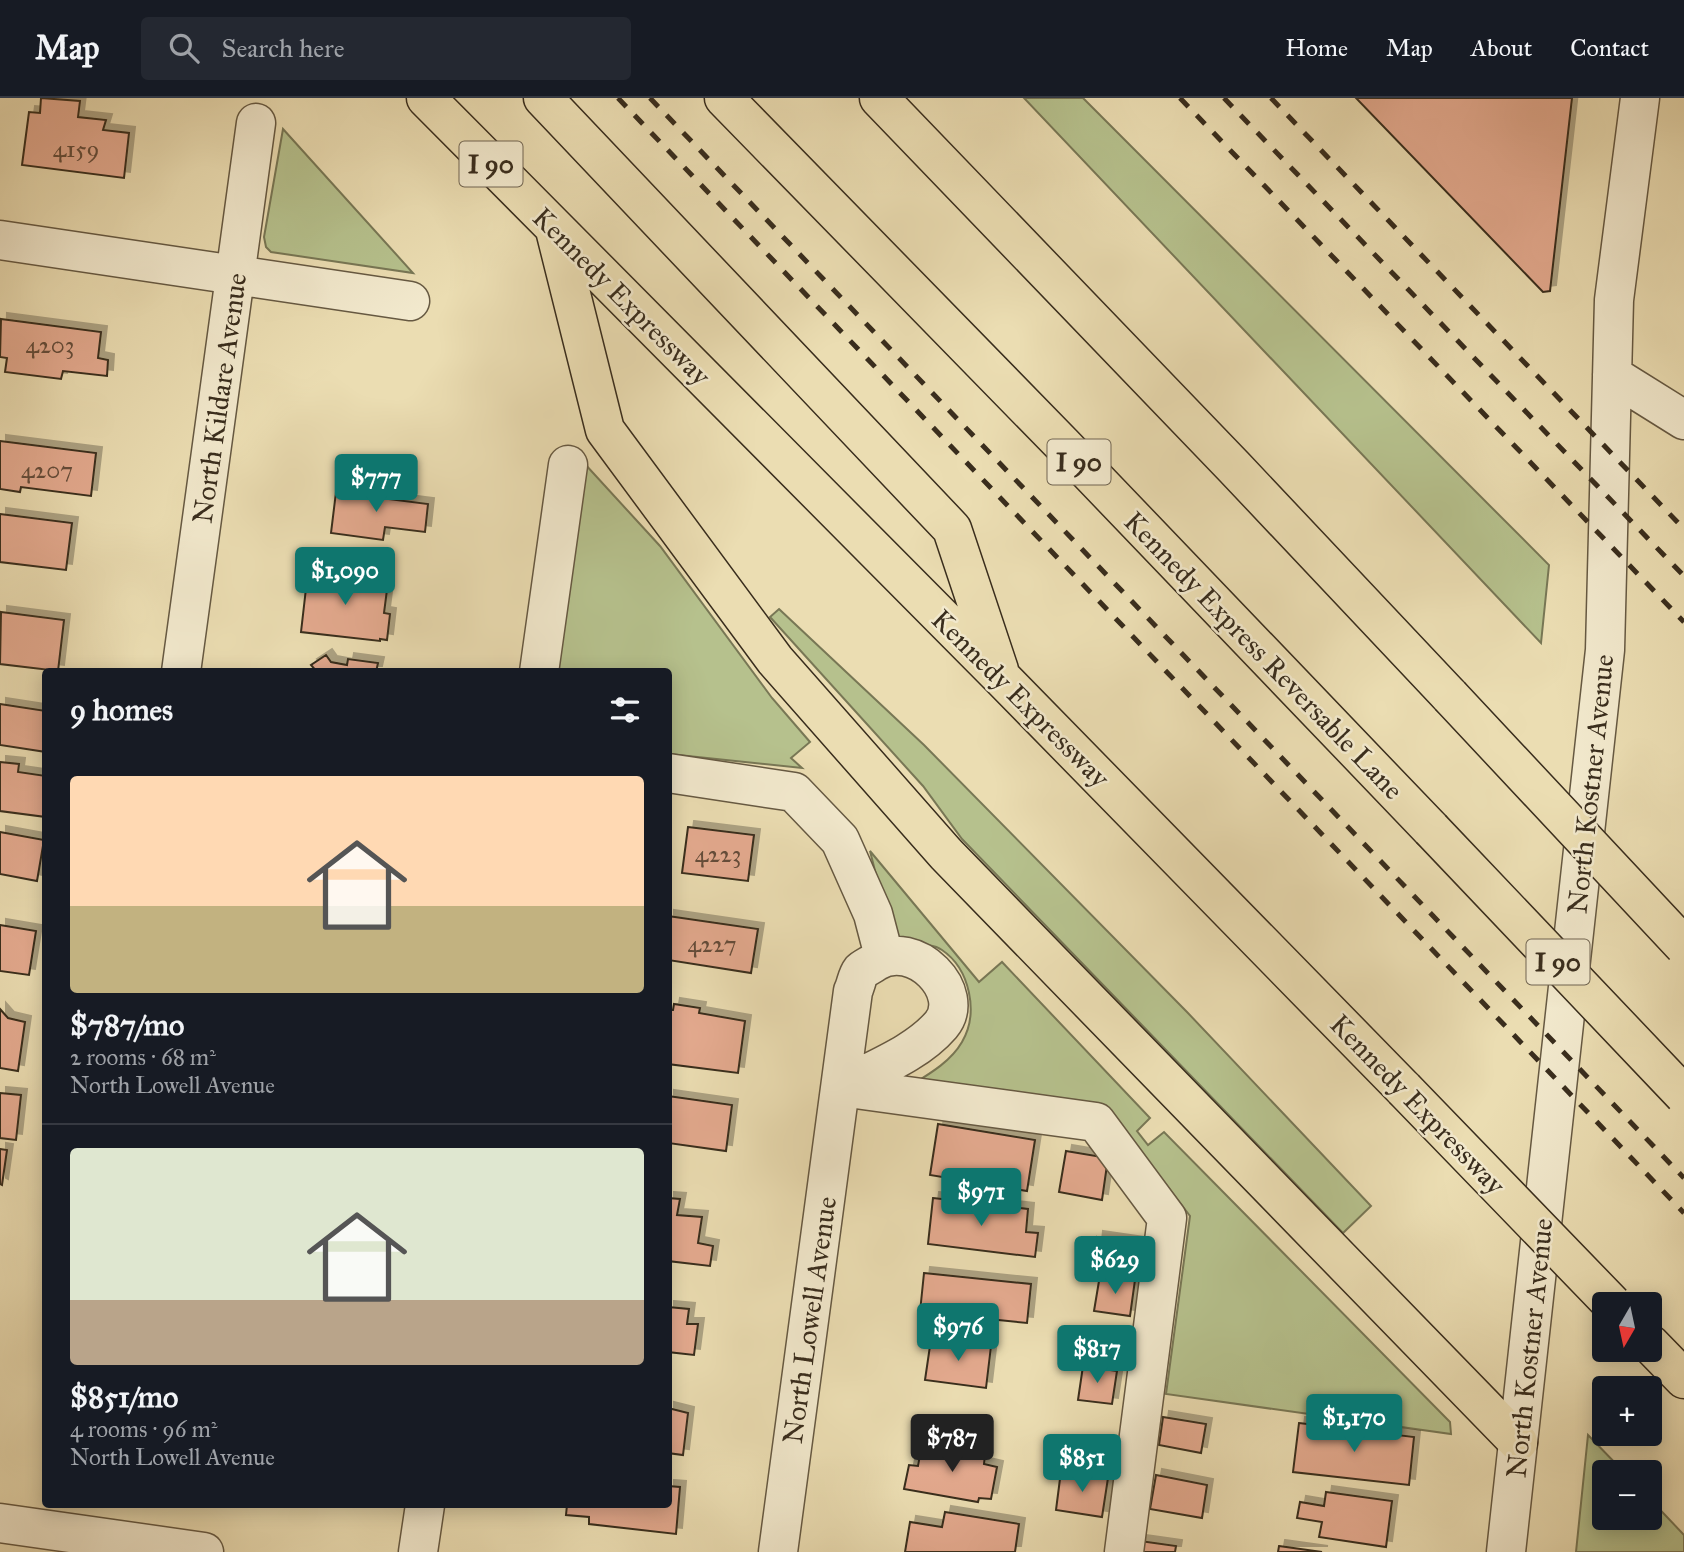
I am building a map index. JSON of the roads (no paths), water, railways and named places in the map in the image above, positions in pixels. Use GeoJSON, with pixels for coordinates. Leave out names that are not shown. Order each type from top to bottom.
{"type":"FeatureCollection","features":[{"type":"Feature","properties":{"kind":"highway","name":"Kennedy Expressway"},"geometry":{"type":"LineString","coordinates":[[426,98],[1001,677],[1600,1292]]}},
{"type":"Feature","properties":{"kind":"highway","name":"I 90"},"geometry":{"type":"LineString","coordinates":[[543,98],[952,529],[1001,677]]}},
{"type":"Feature","properties":{"kind":"highway","name":"Kennedy Express Reversable Lane"},"geometry":{"type":"LineString","coordinates":[[724,98],[1043,425],[1684,1095]]}},
{"type":"Feature","properties":{"kind":"highway"},"geometry":{"type":"LineString","coordinates":[[879,98],[1234,467],[1684,946]]}},
{"type":"Feature","properties":{"kind":"highway"},"geometry":{"type":"LineString","coordinates":[[555,230],[605,430],[775,660],[946,854],[1518,1442]]}},
{"type":"Feature","properties":{"kind":"highway"},"geometry":{"type":"LineString","coordinates":[[1662,1356],[1683,1378]]}},
{"type":"Feature","properties":{"kind":"street","name":"North Kostner Avenue"},"geometry":{"type":"LineString","coordinates":[[1506,1552],[1605,650],[1616,271],[1640,98]]}},
{"type":"Feature","properties":{"kind":"street","name":"North Kildare Avenue"},"geometry":{"type":"LineString","coordinates":[[182,668],[256,123]]}},
{"type":"Feature","properties":{"kind":"street"},"geometry":{"type":"LineString","coordinates":[[0,240],[410,301]]}},
{"type":"Feature","properties":{"kind":"street"},"geometry":{"type":"LineString","coordinates":[[1612,375],[1684,420]]}},
{"type":"Feature","properties":{"kind":"street"},"geometry":{"type":"LineString","coordinates":[[540,668],[568,465]]}},
{"type":"Feature","properties":{"kind":"street"},"geometry":{"type":"LineString","coordinates":[[672,774],[794,792],[840,840],[873,914],[884,956],[897,954],[919,960],[938,976],[948,1002],[943,1022],[922,1044],[841,1087]]}},
{"type":"Feature","properties":{"kind":"street","name":"North Lowell Avenue"},"geometry":{"type":"LineString","coordinates":[[778,1552],[853,991],[861,971],[884,956]]}},
{"type":"Feature","properties":{"kind":"street"},"geometry":{"type":"LineString","coordinates":[[841,1087],[1096,1122],[1167,1218],[1125,1552]]}},
{"type":"Feature","properties":{"kind":"street"},"geometry":{"type":"LineString","coordinates":[[418,1552],[425,1508]]}},
{"type":"Feature","properties":{"kind":"street"},"geometry":{"type":"LineString","coordinates":[[0,1523],[204,1552]]}},
{"type":"Feature","properties":{"kind":"railway"},"geometry":{"type":"LineString","coordinates":[[618,98],[1684,1213]]}},
{"type":"Feature","properties":{"kind":"railway"},"geometry":{"type":"LineString","coordinates":[[650,98],[1684,1178]]}},
{"type":"Feature","properties":{"kind":"railway"},"geometry":{"type":"LineString","coordinates":[[1180,98],[1684,622]]}},
{"type":"Feature","properties":{"kind":"railway"},"geometry":{"type":"LineString","coordinates":[[1224,98],[1684,576]]}},
{"type":"Feature","properties":{"kind":"railway"},"geometry":{"type":"LineString","coordinates":[[1271,98],[1684,529]]}}]}
